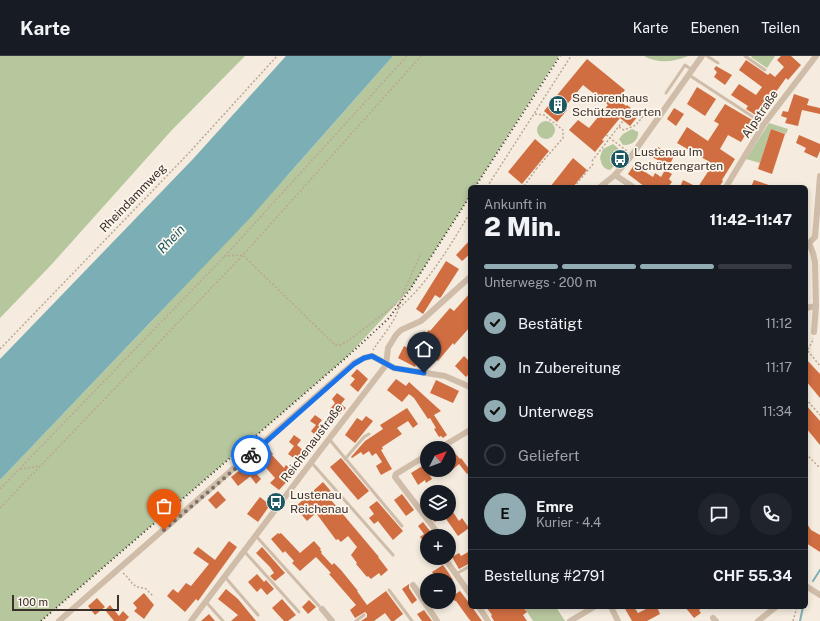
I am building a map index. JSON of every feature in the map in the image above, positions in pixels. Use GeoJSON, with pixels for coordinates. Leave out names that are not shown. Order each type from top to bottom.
{"type":"FeatureCollection","features":[{"type":"Feature","properties":{"kind":"street"},"geometry":{"type":"LineString","coordinates":[[602,185],[615,175],[632,155],[702,56]]}},
{"type":"Feature","properties":{"kind":"street","name":"Alpstraße"},"geometry":{"type":"LineString","coordinates":[[727,185],[764,124],[816,56]]}},
{"type":"Feature","properties":{"kind":"street"},"geometry":{"type":"LineString","coordinates":[[615,175],[630,185]]}},
{"type":"Feature","properties":{"kind":"street"},"geometry":{"type":"LineString","coordinates":[[814,332],[816,306],[814,257],[808,244],[815,237],[820,176]]}},
{"type":"Feature","properties":{"kind":"street"},"geometry":{"type":"LineString","coordinates":[[386,365],[388,348],[396,335],[401,330],[421,321],[468,279]]}},
{"type":"Feature","properties":{"kind":"street"},"geometry":{"type":"LineString","coordinates":[[808,308],[816,306]]}},
{"type":"Feature","properties":{"kind":"street"},"geometry":{"type":"LineString","coordinates":[[59,621],[354,364],[364,358],[372,356],[394,368],[445,376],[468,386]]}},
{"type":"Feature","properties":{"kind":"street","name":"Reichenaustraße"},"geometry":{"type":"LineString","coordinates":[[192,621],[386,365]]}},
{"type":"Feature","properties":{"kind":"street"},"geometry":{"type":"LineString","coordinates":[[452,441],[468,431]]}},
{"type":"Feature","properties":{"kind":"street"},"geometry":{"type":"LineString","coordinates":[[420,460],[396,474],[395,477],[435,529]]}},
{"type":"Feature","properties":{"kind":"street"},"geometry":{"type":"LineString","coordinates":[[456,574],[468,591]]}},
{"type":"Feature","properties":{"kind":"street"},"geometry":{"type":"LineString","coordinates":[[413,586],[437,621]]}},
{"type":"Feature","properties":{"kind":"street"},"geometry":{"type":"LineString","coordinates":[[808,587],[820,595]]}},
{"type":"Feature","properties":{"kind":"street"},"geometry":{"type":"LineString","coordinates":[[321,608],[332,621]]}},
{"type":"Feature","properties":{"kind":"street"},"geometry":{"type":"LineString","coordinates":[[480,609],[488,621]]}},
{"type":"Feature","properties":{"kind":"street"},"geometry":{"type":"LineString","coordinates":[[570,621],[590,609]]}},
{"type":"Feature","properties":{"kind":"street"},"geometry":{"type":"LineString","coordinates":[[612,609],[618,621]]}},
{"type":"Feature","properties":{"kind":"street"},"geometry":{"type":"LineString","coordinates":[[758,621],[773,609]]}},
{"type":"Feature","properties":{"kind":"lane"},"geometry":{"type":"LineString","coordinates":[[707,56],[718,63]]}},
{"type":"Feature","properties":{"kind":"lane"},"geometry":{"type":"LineString","coordinates":[[745,56],[765,70]]}},
{"type":"Feature","properties":{"kind":"lane"},"geometry":{"type":"LineString","coordinates":[[666,93],[685,65],[691,73],[764,124]]}},
{"type":"Feature","properties":{"kind":"lane"},"geometry":{"type":"LineString","coordinates":[[345,459],[369,434]]}},
{"type":"Feature","properties":{"kind":"lane"},"geometry":{"type":"LineString","coordinates":[[329,439],[402,526]]}},
{"type":"Feature","properties":{"kind":"lane"},"geometry":{"type":"LineString","coordinates":[[311,462],[393,555]]}},
{"type":"Feature","properties":{"kind":"lane"},"geometry":{"type":"LineString","coordinates":[[256,535],[321,608]]}},
{"type":"Feature","properties":{"kind":"lane"},"geometry":{"type":"LineString","coordinates":[[244,551],[299,612]]}},
{"type":"Feature","properties":{"kind":"lane"},"geometry":{"type":"LineString","coordinates":[[456,574],[468,567]]}},
{"type":"Feature","properties":{"kind":"lane"},"geometry":{"type":"LineString","coordinates":[[224,577],[258,615]]}},
{"type":"Feature","properties":{"kind":"lane"},"geometry":{"type":"LineString","coordinates":[[389,590],[412,621]]}},
{"type":"Feature","properties":{"kind":"lane"},"geometry":{"type":"LineString","coordinates":[[206,602],[223,621]]}},
{"type":"Feature","properties":{"kind":"lane"},"geometry":{"type":"LineString","coordinates":[[356,621],[364,615]]}},
{"type":"Feature","properties":{"kind":"path","name":"Rheindammweg"},"geometry":{"type":"LineString","coordinates":[[0,349],[187,155],[276,56]]}},
{"type":"Feature","properties":{"kind":"path"},"geometry":{"type":"LineString","coordinates":[[0,489],[224,256],[407,56]]}},
{"type":"Feature","properties":{"kind":"path"},"geometry":{"type":"LineString","coordinates":[[0,508],[243,255],[421,56]]}},
{"type":"Feature","properties":{"kind":"path"},"geometry":{"type":"LineString","coordinates":[[488,185],[571,56]]}},
{"type":"Feature","properties":{"kind":"path"},"geometry":{"type":"LineString","coordinates":[[631,109],[642,118]]}},
{"type":"Feature","properties":{"kind":"path"},"geometry":{"type":"LineString","coordinates":[[525,185],[536,167],[563,138],[563,130],[544,115],[535,114]]}},
{"type":"Feature","properties":{"kind":"path"},"geometry":{"type":"LineString","coordinates":[[619,127],[624,130],[636,126],[644,115]]}},
{"type":"Feature","properties":{"kind":"path"},"geometry":{"type":"LineString","coordinates":[[592,161],[623,121]]}},
{"type":"Feature","properties":{"kind":"path"},"geometry":{"type":"LineString","coordinates":[[606,135],[632,155]]}},
{"type":"Feature","properties":{"kind":"path"},"geometry":{"type":"LineString","coordinates":[[577,184],[594,163]]}},
{"type":"Feature","properties":{"kind":"path"},"geometry":{"type":"LineString","coordinates":[[224,256],[243,255],[336,345],[340,345],[348,341],[396,304],[399,306],[423,285],[468,216]]}},
{"type":"Feature","properties":{"kind":"path"},"geometry":{"type":"LineString","coordinates":[[372,356],[372,352],[377,343],[396,317],[404,291],[421,253]]}},
{"type":"Feature","properties":{"kind":"path"},"geometry":{"type":"LineString","coordinates":[[808,350],[812,342],[814,332]]}},
{"type":"Feature","properties":{"kind":"path"},"geometry":{"type":"LineString","coordinates":[[808,353],[820,366]]}},
{"type":"Feature","properties":{"kind":"path"},"geometry":{"type":"LineString","coordinates":[[808,401],[820,415]]}},
{"type":"Feature","properties":{"kind":"path"},"geometry":{"type":"LineString","coordinates":[[808,456],[820,468]]}},
{"type":"Feature","properties":{"kind":"path"},"geometry":{"type":"LineString","coordinates":[[20,469],[40,466]]}},
{"type":"Feature","properties":{"kind":"path"},"geometry":{"type":"LineString","coordinates":[[118,570],[126,575],[133,584],[139,588],[145,588],[153,596]]}},
{"type":"Feature","properties":{"kind":"path"},"geometry":{"type":"LineString","coordinates":[[793,621],[796,609]]}},
{"type":"Feature","properties":{"kind":"green space"},"geometry":{"type":"Polygon","coordinates":[[[0,56],[245,56],[171,131],[52,264],[0,318],[0,56]]]}},
{"type":"Feature","properties":{"kind":"green space"},"geometry":{"type":"Polygon","coordinates":[[[393,56],[559,56],[476,185],[468,185],[468,199],[411,288],[348,356],[41,621],[0,621],[0,480],[151,322],[290,173],[393,56]]]}},
{"type":"Feature","properties":{"kind":"green space"},"geometry":{"type":"Polygon","coordinates":[[[644,56],[688,56],[677,60],[660,61],[649,59],[644,56]]]}},
{"type":"Feature","properties":{"kind":"green space"},"geometry":{"type":"Polygon","coordinates":[[[775,56],[767,68],[751,57],[775,56]]]}},
{"type":"Feature","properties":{"kind":"green space"},"geometry":{"type":"Polygon","coordinates":[[[546,121],[552,124],[555,130],[552,136],[546,139],[540,136],[537,130],[540,124],[546,121]]]}},
{"type":"Feature","properties":{"kind":"green space"},"geometry":{"type":"Polygon","coordinates":[[[769,123],[788,129],[786,134],[771,129],[760,163],[746,159],[769,123]]]}},
{"type":"Feature","properties":{"kind":"green space"},"geometry":{"type":"Polygon","coordinates":[[[632,129],[638,132],[636,140],[632,143],[623,145],[619,139],[623,134],[632,129]]]}},
{"type":"Feature","properties":{"kind":"green space"},"geometry":{"type":"Polygon","coordinates":[[[613,144],[618,148],[620,154],[617,163],[610,170],[603,166],[600,157],[603,149],[613,144]]]}},
{"type":"Feature","properties":{"kind":"green space"},"geometry":{"type":"Polygon","coordinates":[[[525,609],[557,609],[565,621],[533,621],[525,609]]]}},
{"type":"Feature","properties":{"kind":"water","name":"Rhein"},"geometry":{"type":"Polygon","coordinates":[[[286,56],[393,56],[251,217],[0,480],[0,359],[193,159],[286,56]]]}},
{"type":"Feature","properties":{"kind":"building"},"geometry":{"type":"Polygon","coordinates":[[[781,56],[791,56],[801,65],[788,80],[786,78],[761,115],[758,113],[757,116],[746,109],[748,106],[731,95],[739,84],[756,95],[762,87],[739,70],[746,60],[768,75],[770,73],[775,77],[784,67],[777,60],[781,56]]]}},
{"type":"Feature","properties":{"kind":"building","name":"Seniorenhaus Schützengarten"},"geometry":{"type":"Polygon","coordinates":[[[587,59],[625,90],[618,99],[632,109],[631,110],[638,116],[630,126],[620,118],[602,140],[604,141],[595,152],[569,130],[578,120],[589,128],[608,105],[583,85],[564,108],[567,110],[557,122],[544,111],[587,59]]]}},
{"type":"Feature","properties":{"kind":"building"},"geometry":{"type":"Polygon","coordinates":[[[716,66],[732,75],[725,85],[714,77],[717,72],[714,69],[716,66]]]}},
{"type":"Feature","properties":{"kind":"building"},"geometry":{"type":"Polygon","coordinates":[[[697,87],[716,99],[705,116],[687,104],[697,87]]]}},
{"type":"Feature","properties":{"kind":"building"},"geometry":{"type":"Polygon","coordinates":[[[794,94],[809,99],[807,105],[820,108],[820,114],[802,110],[798,126],[785,123],[787,118],[781,116],[783,111],[788,112],[794,94]]]}},
{"type":"Feature","properties":{"kind":"building"},"geometry":{"type":"Polygon","coordinates":[[[725,104],[754,121],[741,142],[728,135],[720,149],[735,159],[720,185],[699,185],[713,164],[677,143],[687,127],[708,141],[719,124],[714,121],[725,104]]]}},
{"type":"Feature","properties":{"kind":"building"},"geometry":{"type":"Polygon","coordinates":[[[674,108],[684,114],[676,126],[667,119],[674,108]]]}},
{"type":"Feature","properties":{"kind":"building"},"geometry":{"type":"Polygon","coordinates":[[[771,129],[785,134],[772,174],[758,169],[771,129]]]}},
{"type":"Feature","properties":{"kind":"building"},"geometry":{"type":"Polygon","coordinates":[[[799,135],[820,144],[820,151],[817,158],[804,152],[806,148],[796,143],[799,135]]]}},
{"type":"Feature","properties":{"kind":"building"},"geometry":{"type":"Polygon","coordinates":[[[535,139],[549,151],[522,184],[508,172],[535,139]]]}},
{"type":"Feature","properties":{"kind":"building"},"geometry":{"type":"Polygon","coordinates":[[[658,147],[674,156],[669,166],[652,157],[658,147]]]}},
{"type":"Feature","properties":{"kind":"building"},"geometry":{"type":"Polygon","coordinates":[[[573,158],[587,170],[575,185],[552,185],[573,158]]]}},
{"type":"Feature","properties":{"kind":"building"},"geometry":{"type":"Polygon","coordinates":[[[634,165],[653,177],[655,173],[661,177],[665,170],[672,174],[669,179],[672,182],[670,185],[642,185],[628,174],[634,165]]]}},
{"type":"Feature","properties":{"kind":"building"},"geometry":{"type":"Polygon","coordinates":[[[683,180],[693,185],[681,185],[683,180]]]}},
{"type":"Feature","properties":{"kind":"building"},"geometry":{"type":"Polygon","coordinates":[[[754,180],[769,185],[752,185],[754,180]]]}},
{"type":"Feature","properties":{"kind":"building"},"geometry":{"type":"Polygon","coordinates":[[[468,242],[468,256],[462,261],[456,255],[468,242]]]}},
{"type":"Feature","properties":{"kind":"building"},"geometry":{"type":"Polygon","coordinates":[[[446,261],[459,269],[441,297],[440,298],[435,295],[423,314],[416,309],[446,261]]]}},
{"type":"Feature","properties":{"kind":"building"},"geometry":{"type":"Polygon","coordinates":[[[468,295],[468,329],[454,345],[453,343],[438,361],[423,350],[415,367],[398,358],[404,346],[412,350],[416,341],[424,331],[426,333],[429,330],[430,331],[450,308],[454,311],[468,295]]]}},
{"type":"Feature","properties":{"kind":"building"},"geometry":{"type":"Polygon","coordinates":[[[464,356],[468,360],[468,375],[466,377],[455,366],[464,356]]]}},
{"type":"Feature","properties":{"kind":"building"},"geometry":{"type":"Polygon","coordinates":[[[808,361],[820,374],[820,398],[808,383],[808,361]]]}},
{"type":"Feature","properties":{"kind":"building"},"geometry":{"type":"Polygon","coordinates":[[[357,369],[368,379],[358,392],[350,385],[355,379],[351,376],[357,369]]]}},
{"type":"Feature","properties":{"kind":"building"},"geometry":{"type":"Polygon","coordinates":[[[396,379],[406,386],[409,382],[441,411],[434,415],[447,435],[443,438],[441,436],[439,437],[430,418],[428,419],[414,398],[409,394],[402,402],[387,390],[396,379]]]}},
{"type":"Feature","properties":{"kind":"building"},"geometry":{"type":"Polygon","coordinates":[[[436,380],[459,391],[453,403],[430,393],[436,380]]]}},
{"type":"Feature","properties":{"kind":"building"},"geometry":{"type":"Polygon","coordinates":[[[337,393],[345,399],[341,404],[346,408],[338,416],[330,409],[335,403],[332,399],[337,393]]]}},
{"type":"Feature","properties":{"kind":"building"},"geometry":{"type":"Polygon","coordinates":[[[808,407],[820,421],[820,445],[808,430],[808,407]]]}},
{"type":"Feature","properties":{"kind":"building"},"geometry":{"type":"Polygon","coordinates":[[[407,408],[418,424],[413,428],[408,421],[397,428],[402,434],[382,447],[383,449],[381,450],[392,469],[381,475],[376,466],[382,462],[376,453],[372,456],[369,451],[363,455],[361,452],[352,458],[351,457],[365,441],[383,429],[380,425],[407,408]]]}},
{"type":"Feature","properties":{"kind":"building"},"geometry":{"type":"Polygon","coordinates":[[[315,415],[322,420],[319,424],[326,430],[319,439],[311,431],[316,425],[310,421],[315,415]]]}},
{"type":"Feature","properties":{"kind":"building"},"geometry":{"type":"Polygon","coordinates":[[[366,416],[373,421],[355,443],[345,435],[357,418],[362,421],[366,416]]]}},
{"type":"Feature","properties":{"kind":"building"},"geometry":{"type":"Polygon","coordinates":[[[294,435],[301,440],[297,445],[305,452],[298,461],[288,454],[294,446],[289,442],[294,435]]]}},
{"type":"Feature","properties":{"kind":"building"},"geometry":{"type":"Polygon","coordinates":[[[269,449],[273,454],[272,455],[284,468],[286,465],[295,473],[279,490],[270,483],[275,478],[260,461],[264,458],[262,455],[269,449]]]}},
{"type":"Feature","properties":{"kind":"building"},"geometry":{"type":"Polygon","coordinates":[[[456,454],[460,459],[461,458],[468,467],[468,473],[467,474],[459,464],[456,467],[456,454]]]}},
{"type":"Feature","properties":{"kind":"building"},"geometry":{"type":"Polygon","coordinates":[[[341,458],[369,491],[358,500],[330,467],[341,458]]]}},
{"type":"Feature","properties":{"kind":"building"},"geometry":{"type":"Polygon","coordinates":[[[245,466],[252,475],[238,486],[231,477],[245,466]]]}},
{"type":"Feature","properties":{"kind":"building"},"geometry":{"type":"Polygon","coordinates":[[[420,467],[420,477],[431,477],[432,479],[426,483],[425,480],[418,485],[411,473],[420,467]]]}},
{"type":"Feature","properties":{"kind":"building"},"geometry":{"type":"Polygon","coordinates":[[[255,472],[261,479],[256,484],[250,476],[255,472]]]}},
{"type":"Feature","properties":{"kind":"building"},"geometry":{"type":"Polygon","coordinates":[[[323,482],[335,496],[331,500],[379,557],[388,570],[381,576],[379,573],[371,579],[368,576],[367,577],[356,564],[357,563],[351,555],[357,547],[348,536],[341,542],[338,539],[336,540],[316,513],[307,521],[295,507],[323,482]]]}},
{"type":"Feature","properties":{"kind":"building"},"geometry":{"type":"Polygon","coordinates":[[[218,491],[226,500],[216,509],[208,500],[218,491]]]}},
{"type":"Feature","properties":{"kind":"building"},"geometry":{"type":"Polygon","coordinates":[[[402,494],[414,510],[406,516],[394,500],[402,494]]]}},
{"type":"Feature","properties":{"kind":"building"},"geometry":{"type":"Polygon","coordinates":[[[260,497],[270,505],[258,522],[247,514],[260,497]]]}},
{"type":"Feature","properties":{"kind":"building"},"geometry":{"type":"Polygon","coordinates":[[[377,501],[403,531],[393,540],[378,521],[374,524],[369,518],[374,514],[369,507],[377,501]]]}},
{"type":"Feature","properties":{"kind":"building"},"geometry":{"type":"Polygon","coordinates":[[[456,516],[459,521],[462,518],[468,527],[468,529],[458,536],[456,529],[453,529],[448,521],[456,521],[456,516]]]}},
{"type":"Feature","properties":{"kind":"building"},"geometry":{"type":"Polygon","coordinates":[[[423,522],[428,529],[420,529],[418,526],[423,522]]]}},
{"type":"Feature","properties":{"kind":"building"},"geometry":{"type":"Polygon","coordinates":[[[808,525],[811,530],[820,535],[820,552],[808,544],[808,525]]]}},
{"type":"Feature","properties":{"kind":"building"},"geometry":{"type":"Polygon","coordinates":[[[278,533],[281,533],[300,553],[314,541],[321,549],[321,553],[332,565],[334,563],[341,570],[367,605],[386,591],[403,614],[394,621],[391,621],[385,613],[374,621],[361,621],[367,617],[365,612],[355,618],[350,610],[356,605],[329,574],[331,573],[316,557],[300,571],[292,563],[294,561],[285,551],[283,553],[271,539],[278,533]]]}},
{"type":"Feature","properties":{"kind":"building"},"geometry":{"type":"Polygon","coordinates":[[[229,541],[237,547],[198,601],[196,599],[185,612],[167,596],[173,589],[178,593],[186,583],[191,586],[209,564],[193,553],[198,547],[215,560],[229,541]]]}},
{"type":"Feature","properties":{"kind":"building"},"geometry":{"type":"Polygon","coordinates":[[[262,547],[285,573],[275,581],[270,576],[274,573],[270,567],[256,553],[262,547]]]}},
{"type":"Feature","properties":{"kind":"building"},"geometry":{"type":"Polygon","coordinates":[[[468,552],[468,564],[459,569],[456,564],[456,555],[459,553],[461,556],[468,552]]]}},
{"type":"Feature","properties":{"kind":"building"},"geometry":{"type":"Polygon","coordinates":[[[443,565],[448,573],[433,573],[443,565]]]}},
{"type":"Feature","properties":{"kind":"building"},"geometry":{"type":"Polygon","coordinates":[[[257,574],[264,582],[266,580],[274,589],[267,595],[261,588],[257,592],[248,582],[257,574]]]}},
{"type":"Feature","properties":{"kind":"building"},"geometry":{"type":"Polygon","coordinates":[[[409,584],[409,588],[417,600],[412,604],[402,589],[409,584]]]}},
{"type":"Feature","properties":{"kind":"building"},"geometry":{"type":"Polygon","coordinates":[[[226,589],[238,599],[256,621],[231,621],[238,615],[218,599],[226,589]]]}},
{"type":"Feature","properties":{"kind":"building"},"geometry":{"type":"Polygon","coordinates":[[[460,591],[468,601],[468,609],[473,609],[482,621],[471,621],[456,601],[456,594],[460,591]]]}},
{"type":"Feature","properties":{"kind":"building"},"geometry":{"type":"Polygon","coordinates":[[[144,593],[154,605],[144,619],[134,611],[137,608],[133,603],[144,593]]]}},
{"type":"Feature","properties":{"kind":"building"},"geometry":{"type":"Polygon","coordinates":[[[97,598],[105,607],[95,615],[88,606],[97,598]]]}},
{"type":"Feature","properties":{"kind":"building"},"geometry":{"type":"Polygon","coordinates":[[[282,599],[296,615],[288,621],[284,621],[272,608],[282,599]]]}},
{"type":"Feature","properties":{"kind":"building"},"geometry":{"type":"Polygon","coordinates":[[[309,600],[316,607],[308,614],[302,607],[309,600]]]}},
{"type":"Feature","properties":{"kind":"building"},"geometry":{"type":"Polygon","coordinates":[[[110,605],[119,616],[123,611],[129,617],[125,621],[114,621],[105,610],[110,605]]]}},
{"type":"Feature","properties":{"kind":"building"},"geometry":{"type":"Polygon","coordinates":[[[488,609],[525,609],[527,612],[523,615],[527,621],[494,621],[491,616],[492,615],[488,609]]]}},
{"type":"Feature","properties":{"kind":"building"},"geometry":{"type":"Polygon","coordinates":[[[625,609],[635,609],[638,613],[646,609],[658,609],[660,614],[647,621],[632,621],[625,609]]]}},
{"type":"Feature","properties":{"kind":"building"},"geometry":{"type":"Polygon","coordinates":[[[687,609],[700,609],[699,610],[701,613],[694,618],[687,609]]]}},
{"type":"Feature","properties":{"kind":"building"},"geometry":{"type":"Polygon","coordinates":[[[424,610],[432,621],[422,621],[417,614],[424,610]]]}},
{"type":"Feature","properties":{"kind":"building"},"geometry":{"type":"Polygon","coordinates":[[[209,614],[215,621],[201,621],[209,614]]]}},
{"type":"Feature","properties":{"kind":"waterway"},"geometry":{"type":"LineString","coordinates":[[813,581],[820,570]]}},
{"type":"Feature","properties":{"kind":"waterway"},"geometry":{"type":"LineString","coordinates":[[800,621],[803,609]]}},
{"type":"Feature","properties":{"kind":"railway"},"geometry":{"type":"LineString","coordinates":[[476,185],[560,56]]}},
{"type":"Feature","properties":{"kind":"railway"},"geometry":{"type":"LineString","coordinates":[[41,621],[348,356],[389,318],[411,288],[468,199]]}},
{"type":"Feature","properties":{"kind":"way so far"},"geometry":{"type":"LineString","coordinates":[[164,530],[251,455]]}},
{"type":"Feature","properties":{"kind":"place","name":"Seniorenhaus Schützengarten"},"geometry":{"type":"Point","coordinates":[558,105]}},
{"type":"Feature","properties":{"kind":"place","name":"Lustenau Im Schützengarten"},"geometry":{"type":"Point","coordinates":[620,159]}},
{"type":"Feature","properties":{"kind":"place","name":"Lustenau Reichenau"},"geometry":{"type":"Point","coordinates":[276,502]}},
{"type":"Feature","properties":{"kind":"route"},"geometry":{"type":"LineString","coordinates":[[251,455],[354,364],[364,358],[372,356],[394,368],[424,373]]}}]}
